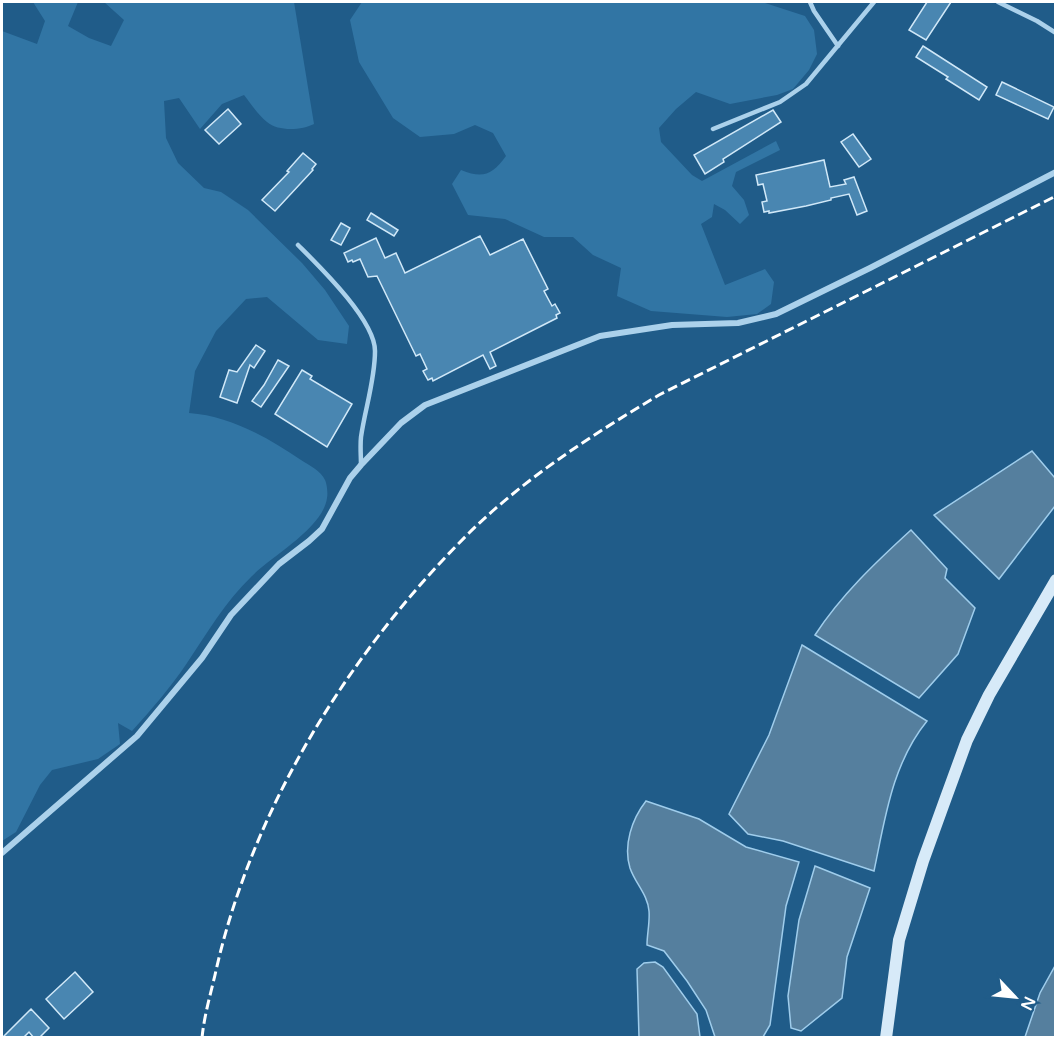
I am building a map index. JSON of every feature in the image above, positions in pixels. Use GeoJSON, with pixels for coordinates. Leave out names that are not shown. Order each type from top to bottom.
{"type":"FeatureCollection","features":[{"type":"Feature","properties":{"kind":"main road"},"geometry":{"type":"LineString","coordinates":[[886,1038],[899,940],[967,740],[1056,580]]}},
{"type":"Feature","properties":{"kind":"street"},"geometry":{"type":"LineString","coordinates":[[2,853],[137,736],[202,658],[231,615],[279,564],[322,529],[346,485],[361,465],[401,423],[425,405],[600,336],[672,325],[738,323],[776,314],[1056,172]]}},
{"type":"Feature","properties":{"kind":"lane"},"geometry":{"type":"LineString","coordinates":[[810,2],[838,46]]}},
{"type":"Feature","properties":{"kind":"lane"},"geometry":{"type":"LineString","coordinates":[[713,129],[780,102],[806,84],[874,2]]}},
{"type":"Feature","properties":{"kind":"lane"},"geometry":{"type":"LineString","coordinates":[[999,2],[1056,33]]}},
{"type":"Feature","properties":{"kind":"lane"},"geometry":{"type":"LineString","coordinates":[[298,245],[327,274],[360,314],[374,341],[374,364],[361,439],[361,465]]}},
{"type":"Feature","properties":{"kind":"shaded area"},"geometry":{"type":"Polygon","coordinates":[[[33,2],[78,2],[68,26],[89,38],[111,46],[124,20],[104,2],[294,2],[314,124],[290,129],[272,125],[261,116],[244,95],[222,104],[200,129],[179,98],[164,101],[166,138],[178,163],[204,188],[221,192],[248,210],[302,263],[325,290],[349,326],[347,344],[318,340],[267,297],[246,299],[216,331],[195,371],[189,413],[219,418],[248,429],[275,443],[321,474],[326,484],[327,496],[323,509],[317,520],[307,530],[252,576],[233,596],[174,681],[132,731],[118,723],[120,744],[98,759],[52,770],[40,785],[16,832],[2,841],[2,31],[37,44],[45,21],[33,2]]]}},
{"type":"Feature","properties":{"kind":"shaded area"},"geometry":{"type":"Polygon","coordinates":[[[362,2],[762,2],[805,16],[814,30],[817,54],[809,70],[793,89],[777,95],[730,104],[696,92],[659,128],[661,142],[692,175],[702,181],[776,141],[780,150],[736,172],[732,186],[744,200],[749,215],[740,224],[725,210],[714,204],[712,217],[701,224],[725,285],[765,269],[774,282],[771,304],[757,314],[727,317],[651,311],[617,296],[621,268],[593,255],[573,237],[544,237],[505,219],[468,215],[452,184],[461,170],[486,174],[506,156],[493,133],[475,125],[454,134],[420,137],[393,118],[359,62],[350,20],[362,2]]]}},
{"type":"Feature","properties":{"kind":"shaded area"},"geometry":{"type":"Polygon","coordinates":[[[1032,451],[1055,478],[1055,506],[999,579],[934,515],[1032,451]]]}},
{"type":"Feature","properties":{"kind":"shaded area"},"geometry":{"type":"Polygon","coordinates":[[[911,530],[947,569],[945,578],[975,608],[958,654],[919,698],[815,635],[848,593],[911,530]]]}},
{"type":"Feature","properties":{"kind":"shaded area"},"geometry":{"type":"Polygon","coordinates":[[[802,645],[927,721],[915,738],[898,774],[886,812],[874,871],[783,841],[748,834],[729,814],[769,735],[802,645]]]}},
{"type":"Feature","properties":{"kind":"shaded area"},"geometry":{"type":"Polygon","coordinates":[[[646,801],[699,819],[746,847],[799,862],[786,906],[770,1025],[763,1037],[715,1037],[706,1010],[687,981],[664,951],[647,945],[648,905],[628,859],[630,833],[646,801]]]}},
{"type":"Feature","properties":{"kind":"shaded area"},"geometry":{"type":"Polygon","coordinates":[[[815,866],[870,888],[847,957],[842,998],[801,1031],[791,1028],[788,996],[799,920],[815,866]]]}},
{"type":"Feature","properties":{"kind":"shaded area"},"geometry":{"type":"Polygon","coordinates":[[[655,962],[663,967],[697,1014],[700,1037],[639,1037],[637,969],[644,963],[655,962]]]}},
{"type":"Feature","properties":{"kind":"shaded area"},"geometry":{"type":"Polygon","coordinates":[[[1055,966],[1055,1037],[1025,1037],[1040,993],[1055,966]]]}},
{"type":"Feature","properties":{"kind":"building"},"geometry":{"type":"Polygon","coordinates":[[[927,2],[951,2],[926,40],[909,30],[927,2]]]}},
{"type":"Feature","properties":{"kind":"building"},"geometry":{"type":"Polygon","coordinates":[[[923,46],[987,87],[979,100],[916,57],[923,46]]]}},
{"type":"Feature","properties":{"kind":"building"},"geometry":{"type":"Polygon","coordinates":[[[1002,82],[1054,107],[1048,119],[996,95],[1002,82]]]}},
{"type":"Feature","properties":{"kind":"building"},"geometry":{"type":"Polygon","coordinates":[[[228,109],[241,124],[219,144],[205,130],[228,109]]]}},
{"type":"Feature","properties":{"kind":"building"},"geometry":{"type":"Polygon","coordinates":[[[773,110],[781,122],[723,159],[724,162],[705,174],[694,155],[773,110]]]}},
{"type":"Feature","properties":{"kind":"building"},"geometry":{"type":"Polygon","coordinates":[[[853,134],[871,159],[859,167],[841,142],[853,134]]]}},
{"type":"Feature","properties":{"kind":"building"},"geometry":{"type":"Polygon","coordinates":[[[303,153],[316,164],[275,211],[262,200],[289,172],[287,171],[303,153]]]}},
{"type":"Feature","properties":{"kind":"building"},"geometry":{"type":"Polygon","coordinates":[[[824,160],[830,187],[846,184],[844,180],[854,177],[867,211],[857,215],[849,194],[806,206],[764,212],[762,202],[767,201],[763,184],[758,185],[756,175],[824,160]]]}},
{"type":"Feature","properties":{"kind":"building"},"geometry":{"type":"Polygon","coordinates":[[[371,213],[398,230],[394,236],[367,220],[371,213]]]}},
{"type":"Feature","properties":{"kind":"building"},"geometry":{"type":"Polygon","coordinates":[[[341,223],[350,228],[341,245],[331,240],[341,223]]]}},
{"type":"Feature","properties":{"kind":"building"},"geometry":{"type":"Polygon","coordinates":[[[480,236],[490,255],[523,239],[548,289],[544,291],[552,306],[555,304],[560,313],[556,315],[557,318],[490,352],[496,366],[490,369],[483,355],[433,381],[432,378],[428,380],[423,371],[427,369],[420,354],[416,356],[377,276],[368,277],[360,259],[348,262],[344,253],[376,238],[385,258],[396,253],[405,273],[480,236]]]}},
{"type":"Feature","properties":{"kind":"building"},"geometry":{"type":"Polygon","coordinates":[[[256,345],[265,351],[254,368],[250,365],[237,403],[220,397],[229,370],[237,372],[256,345]]]}},
{"type":"Feature","properties":{"kind":"building"},"geometry":{"type":"Polygon","coordinates":[[[278,360],[289,366],[261,407],[252,401],[278,360]]]}},
{"type":"Feature","properties":{"kind":"building"},"geometry":{"type":"Polygon","coordinates":[[[302,370],[312,376],[310,379],[352,404],[327,447],[275,414],[302,370]]]}},
{"type":"Feature","properties":{"kind":"building"},"geometry":{"type":"Polygon","coordinates":[[[75,972],[93,992],[64,1019],[46,999],[75,972]]]}},
{"type":"Feature","properties":{"kind":"building"},"geometry":{"type":"Polygon","coordinates":[[[31,1009],[49,1028],[39,1038],[34,1038],[29,1032],[23,1038],[2,1038],[31,1009]]]}},
{"type":"Feature","properties":{"kind":"railway"},"geometry":{"type":"LineString","coordinates":[[202,1038],[209,999],[231,914],[253,853],[280,794],[345,682],[425,579],[469,533],[513,494],[560,458],[659,395],[1056,196]]}}]}
